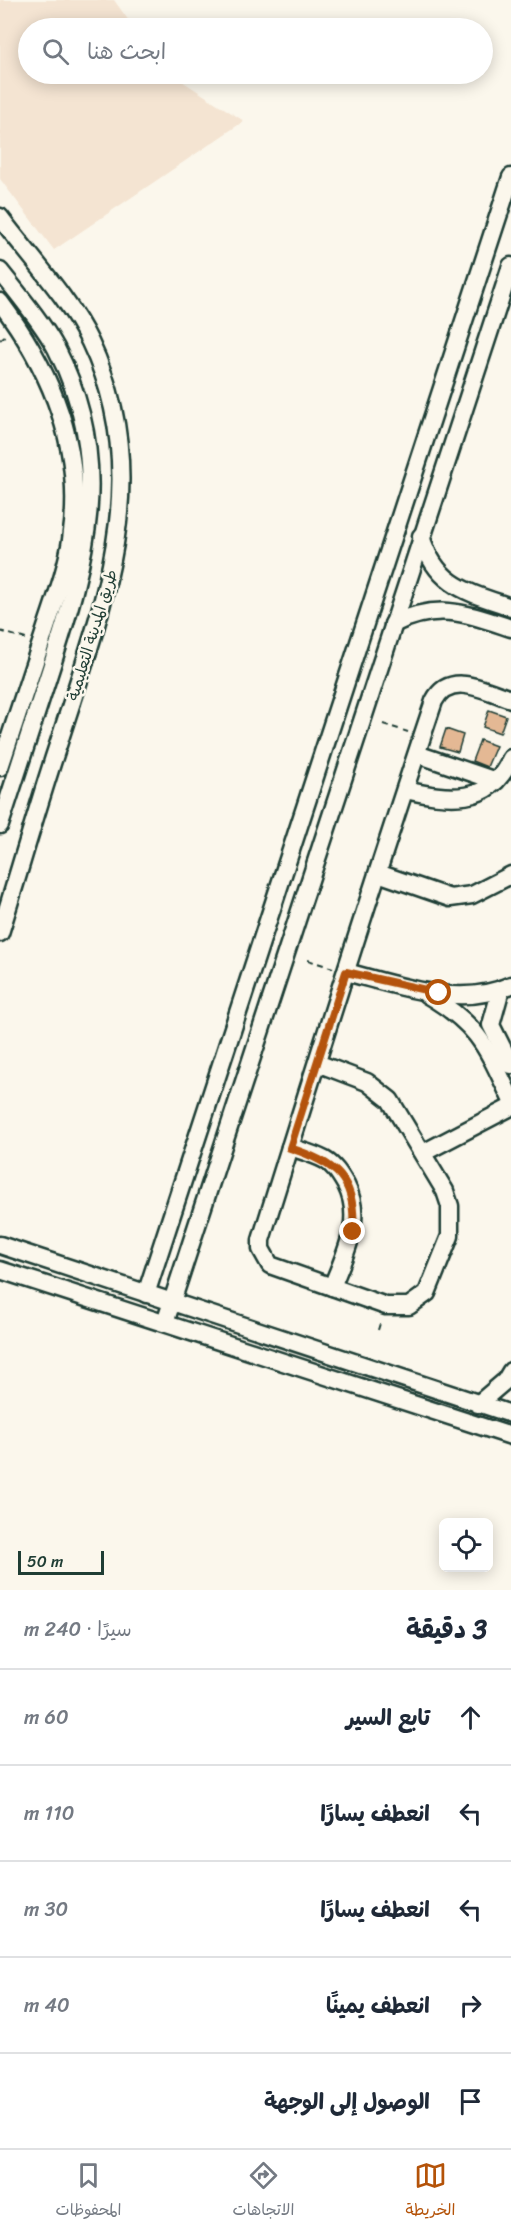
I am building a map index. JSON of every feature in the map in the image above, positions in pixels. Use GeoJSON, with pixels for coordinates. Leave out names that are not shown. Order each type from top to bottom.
{"type":"FeatureCollection","features":[{"type":"Feature","properties":{"kind":"street"},"geometry":{"type":"LineString","coordinates":[[146,1294],[511,177]]}},
{"type":"Feature","properties":{"kind":"street","name":"طريق المدينة التعليمية"},"geometry":{"type":"LineString","coordinates":[[0,217],[76,318],[90,342],[115,416],[121,496],[117,544],[99,622],[0,933]]}},
{"type":"Feature","properties":{"kind":"street"},"geometry":{"type":"LineString","coordinates":[[165,1323],[511,266]]}},
{"type":"Feature","properties":{"kind":"street","name":"طريق المدينة التعليمية"},"geometry":{"type":"LineString","coordinates":[[0,271],[55,346],[67,373],[86,433],[90,502],[88,532],[75,594],[0,825]]}},
{"type":"Feature","properties":{"kind":"street"},"geometry":{"type":"LineString","coordinates":[[0,302],[32,347],[63,418],[73,468],[75,503],[71,541],[41,644],[0,767]]}},
{"type":"Feature","properties":{"kind":"street"},"geometry":{"type":"LineString","coordinates":[[456,343],[483,352]]}},
{"type":"Feature","properties":{"kind":"street"},"geometry":{"type":"LineString","coordinates":[[421,536],[431,562],[450,583],[462,590],[511,607]]}},
{"type":"Feature","properties":{"kind":"street"},"geometry":{"type":"LineString","coordinates":[[393,624],[427,611],[445,610],[464,612],[511,628]]}},
{"type":"Feature","properties":{"kind":"street"},"geometry":{"type":"LineString","coordinates":[[317,1063],[354,1076],[379,1090],[399,1112],[444,1191],[451,1222],[450,1236],[427,1293],[419,1301],[399,1308],[332,1287],[270,1265],[261,1249],[317,1063],[422,736],[438,693],[450,685],[465,684],[511,699]]}},
{"type":"Feature","properties":{"kind":"street"},"geometry":{"type":"LineString","coordinates":[[417,754],[496,781]]}},
{"type":"Feature","properties":{"kind":"street"},"geometry":{"type":"LineString","coordinates":[[405,790],[442,798],[471,796],[496,781],[511,758]]}},
{"type":"Feature","properties":{"kind":"street"},"geometry":{"type":"LineString","coordinates":[[378,873],[450,898],[461,898],[511,875]]}},
{"type":"Feature","properties":{"kind":"street"},"geometry":{"type":"LineString","coordinates":[[346,972],[423,992],[454,994],[506,987]]}},
{"type":"Feature","properties":{"kind":"street"},"geometry":{"type":"LineString","coordinates":[[506,987],[490,1025],[511,1065]]}},
{"type":"Feature","properties":{"kind":"street"},"geometry":{"type":"LineString","coordinates":[[423,992],[452,1010],[477,1032],[511,1099]]}},
{"type":"Feature","properties":{"kind":"street"},"geometry":{"type":"LineString","coordinates":[[423,1153],[511,1107]]}},
{"type":"Feature","properties":{"kind":"street"},"geometry":{"type":"LineString","coordinates":[[290,1148],[316,1156],[335,1168],[348,1190],[352,1204],[353,1232],[332,1287]]}},
{"type":"Feature","properties":{"kind":"street"},"geometry":{"type":"LineString","coordinates":[[0,1245],[511,1414]]}},
{"type":"Feature","properties":{"kind":"street"},"geometry":{"type":"LineString","coordinates":[[0,1270],[511,1436]]}},
{"type":"Feature","properties":{"kind":"street"},"geometry":{"type":"LineString","coordinates":[[478,1404],[505,1381],[511,1371]]}},
{"type":"Feature","properties":{"kind":"path"},"geometry":{"type":"LineString","coordinates":[[0,631],[41,644]]}},
{"type":"Feature","properties":{"kind":"path"},"geometry":{"type":"LineString","coordinates":[[383,723],[422,736]]}},
{"type":"Feature","properties":{"kind":"path"},"geometry":{"type":"LineString","coordinates":[[308,960],[346,972]]}},
{"type":"Feature","properties":{"kind":"shaded area"},"geometry":{"type":"Polygon","coordinates":[[[0,0],[114,0],[127,18],[18,18],[18,84],[187,84],[244,121],[54,250],[0,179],[0,0]]]}},
{"type":"Feature","properties":{"kind":"building"},"geometry":{"type":"Polygon","coordinates":[[[489,710],[506,716],[500,733],[483,727],[489,710]]]}},
{"type":"Feature","properties":{"kind":"building"},"geometry":{"type":"Polygon","coordinates":[[[446,729],[463,735],[458,752],[440,747],[446,729]]]}},
{"type":"Feature","properties":{"kind":"building"},"geometry":{"type":"Polygon","coordinates":[[[480,740],[496,746],[487,767],[472,761],[480,740]]]}},
{"type":"Feature","properties":{"kind":"route"},"geometry":{"type":"LineString","coordinates":[[353,1232],[352,1204],[348,1190],[335,1168],[316,1156],[290,1148],[346,972],[423,992],[439,993]]}}]}
